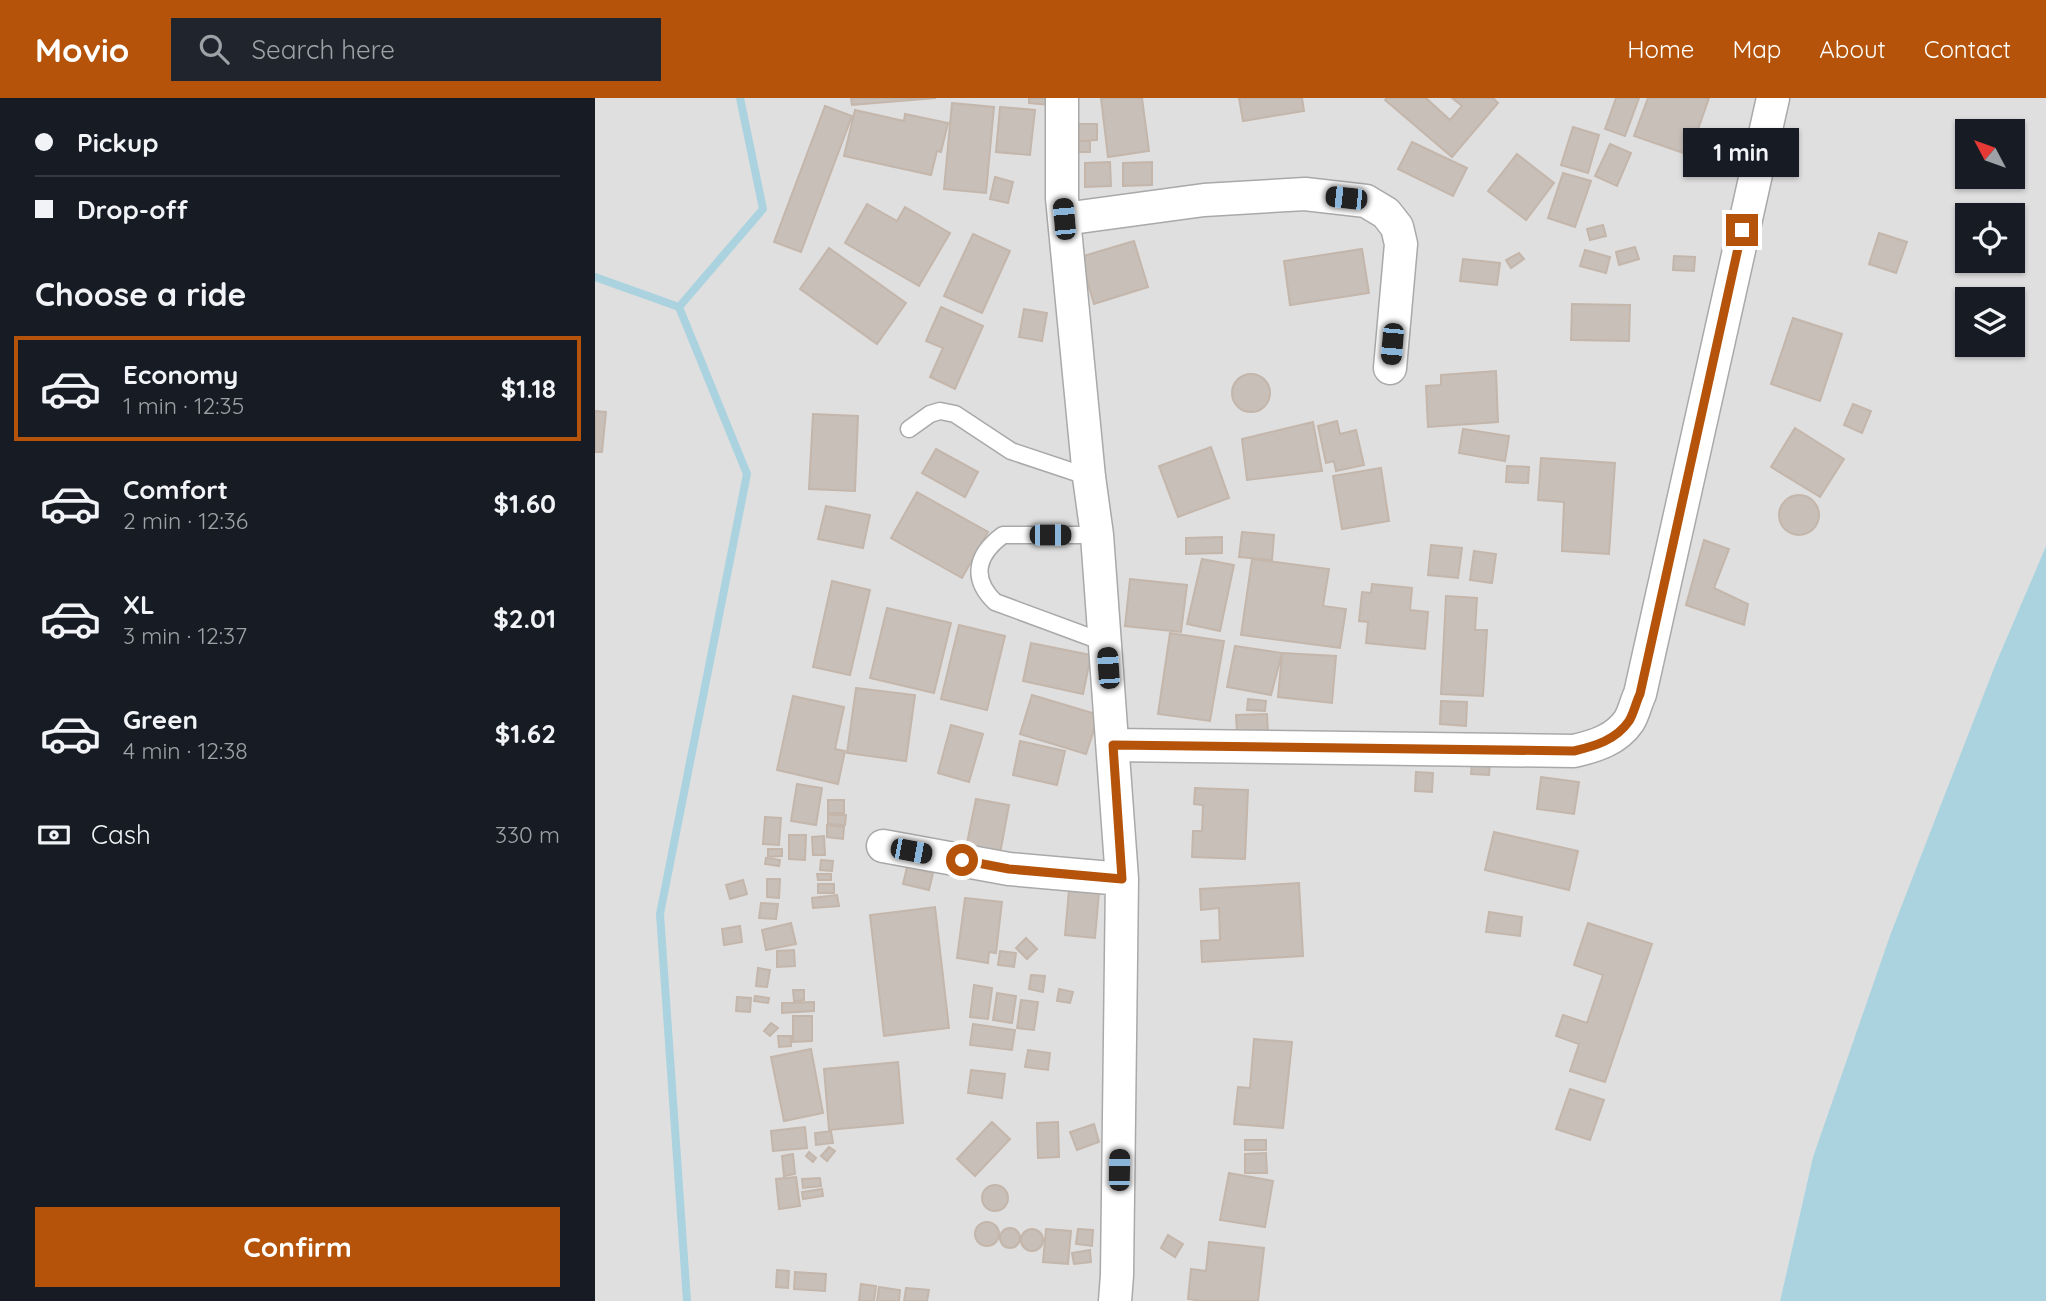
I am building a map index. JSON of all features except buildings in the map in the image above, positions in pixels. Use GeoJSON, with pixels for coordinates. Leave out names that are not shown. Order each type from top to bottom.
{"type":"FeatureCollection","features":[{"type":"Feature","properties":{"kind":"street"},"geometry":{"type":"LineString","coordinates":[[1062,98],[1062,198],[1097,535],[1122,879],[1115,1301]]}},
{"type":"Feature","properties":{"kind":"street"},"geometry":{"type":"LineString","coordinates":[[1113,745],[1574,751],[1597,746],[1614,736],[1629,720],[1640,694],[1773,98]]}},
{"type":"Feature","properties":{"kind":"street"},"geometry":{"type":"LineString","coordinates":[[1064,219],[1204,200],[1305,194],[1366,201],[1386,213],[1397,227],[1401,244],[1390,369]]}},
{"type":"Feature","properties":{"kind":"street"},"geometry":{"type":"LineString","coordinates":[[883,846],[1009,869],[1122,879]]}},
{"type":"Feature","properties":{"kind":"lane"},"geometry":{"type":"LineString","coordinates":[[909,429],[930,414],[940,411],[955,414],[1011,451],[1089,477]]}},
{"type":"Feature","properties":{"kind":"lane"},"geometry":{"type":"LineString","coordinates":[[1097,535],[1003,535],[988,548],[982,558],[979,579],[995,602],[1106,643]]}},
{"type":"Feature","properties":{"kind":"shaded area"},"geometry":{"type":"Polygon","coordinates":[[[595,98],[2046,98],[2046,546],[1996,663],[1813,1157],[1780,1301],[595,1301],[595,98]]]}},
{"type":"Feature","properties":{"kind":"water"},"geometry":{"type":"Polygon","coordinates":[[[2046,546],[2046,1301],[1780,1301],[1813,1157],[1891,933],[1996,663],[2046,546]]]}},
{"type":"Feature","properties":{"kind":"waterway"},"geometry":{"type":"LineString","coordinates":[[679,307],[763,209],[740,98]]}},
{"type":"Feature","properties":{"kind":"waterway"},"geometry":{"type":"LineString","coordinates":[[595,277],[679,307],[747,474],[660,914],[687,1301]]}},
{"type":"Feature","properties":{"kind":"route"},"geometry":{"type":"LineString","coordinates":[[962,860],[1009,869],[1122,879],[1113,745],[1574,751],[1597,746],[1614,736],[1629,720],[1640,694],[1742,230]]}}]}
